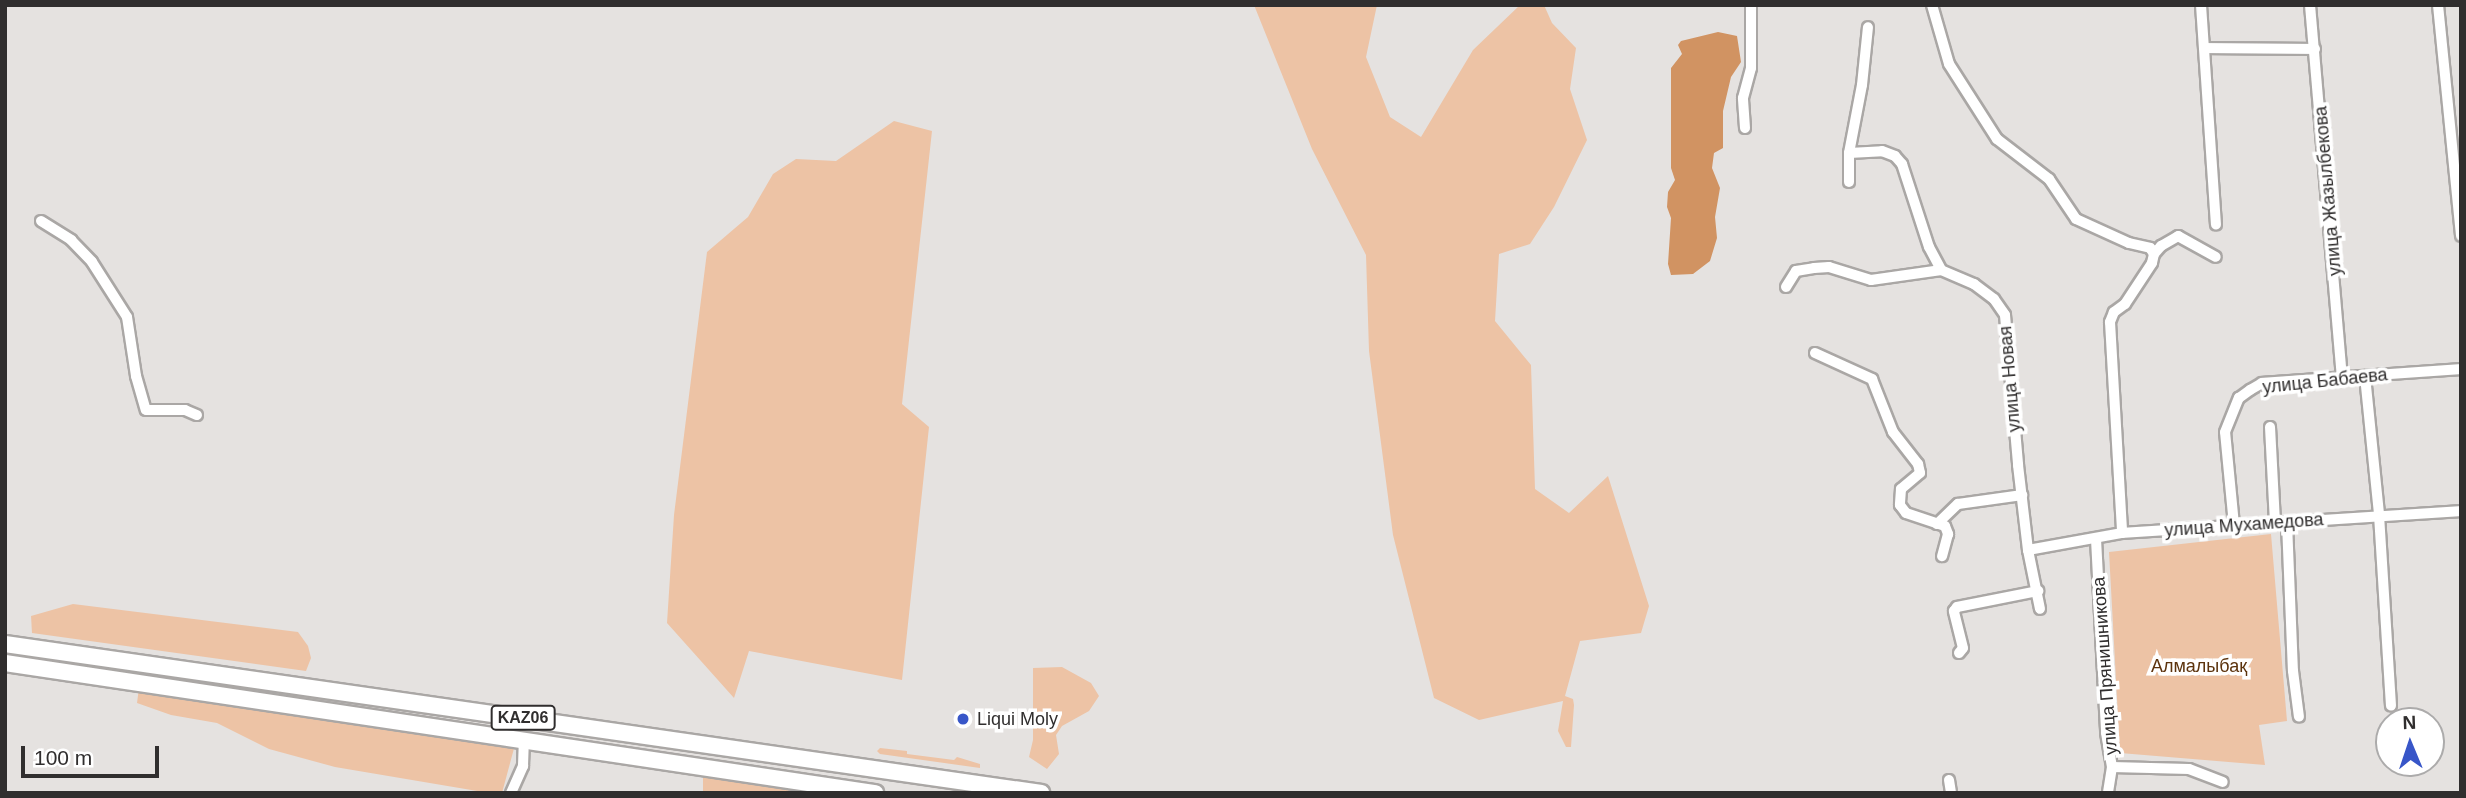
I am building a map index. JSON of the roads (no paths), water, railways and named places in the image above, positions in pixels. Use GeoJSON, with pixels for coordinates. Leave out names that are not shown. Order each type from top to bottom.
{"type":"FeatureCollection","features":[{"type":"Feature","properties":{"kind":"highway","name":"KАZ06"},"geometry":{"type":"LineString","coordinates":[[5,644],[1041,793]]}},
{"type":"Feature","properties":{"kind":"highway","name":"KАZ06"},"geometry":{"type":"LineString","coordinates":[[5,663],[875,793]]}},
{"type":"Feature","properties":{"kind":"street"},"geometry":{"type":"LineString","coordinates":[[1745,128],[1743,98],[1751,68],[1751,5]]}},
{"type":"Feature","properties":{"kind":"street"},"geometry":{"type":"LineString","coordinates":[[1932,5],[1949,64],[1997,139],[2049,179],[2076,219],[2129,243],[2150,248],[2154,254]]}},
{"type":"Feature","properties":{"kind":"street"},"geometry":{"type":"LineString","coordinates":[[2201,5],[2216,225]]}},
{"type":"Feature","properties":{"kind":"street","name":"улица Жазылбекова"},"geometry":{"type":"LineString","coordinates":[[2311,5],[2342,377]]}},
{"type":"Feature","properties":{"kind":"street"},"geometry":{"type":"LineString","coordinates":[[2438,5],[2461,236]]}},
{"type":"Feature","properties":{"kind":"street"},"geometry":{"type":"LineString","coordinates":[[1849,183],[1849,153],[1862,85],[1868,27]]}},
{"type":"Feature","properties":{"kind":"street"},"geometry":{"type":"LineString","coordinates":[[2205,48],[2315,49]]}},
{"type":"Feature","properties":{"kind":"street"},"geometry":{"type":"LineString","coordinates":[[1786,287],[1796,271],[1814,268],[1829,267],[1871,280],[1941,270],[1929,247],[1902,164],[1890,152],[1849,153]]}},
{"type":"Feature","properties":{"kind":"street"},"geometry":{"type":"LineString","coordinates":[[41,221],[71,240],[92,262],[127,317],[136,376],[146,410],[185,410],[197,415]]}},
{"type":"Feature","properties":{"kind":"street"},"geometry":{"type":"LineString","coordinates":[[2122,533],[2110,322],[2114,312],[2125,304],[2161,246],[2178,236],[2216,257]]}},
{"type":"Feature","properties":{"kind":"street","name":"улица Новая"},"geometry":{"type":"LineString","coordinates":[[1941,270],[1974,284],[1994,299],[2005,315],[2028,550],[2040,609]]}},
{"type":"Feature","properties":{"kind":"street"},"geometry":{"type":"LineString","coordinates":[[1815,353],[1872,379],[1892,432],[1918,464],[1920,473],[1901,489],[1900,505],[1906,513],[1945,526],[1948,534],[1942,556]]}},
{"type":"Feature","properties":{"kind":"street","name":"улица Бабаева"},"geometry":{"type":"LineString","coordinates":[[2234,525],[2225,432],[2239,398],[2262,383],[2461,369]]}},
{"type":"Feature","properties":{"kind":"street"},"geometry":{"type":"LineString","coordinates":[[2365,376],[2379,515],[2391,706]]}},
{"type":"Feature","properties":{"kind":"street"},"geometry":{"type":"LineString","coordinates":[[2270,427],[2276,523]]}},
{"type":"Feature","properties":{"kind":"street"},"geometry":{"type":"LineString","coordinates":[[1937,524],[1958,504],[2022,495]]}},
{"type":"Feature","properties":{"kind":"street","name":"улица Мухамедова"},"geometry":{"type":"LineString","coordinates":[[2028,550],[2122,533],[2461,511]]}},
{"type":"Feature","properties":{"kind":"street"},"geometry":{"type":"LineString","coordinates":[[2287,523],[2293,671],[2299,717]]}},
{"type":"Feature","properties":{"kind":"street","name":"улица Прянишникова"},"geometry":{"type":"LineString","coordinates":[[2096,539],[2106,733],[2112,767],[2108,793]]}},
{"type":"Feature","properties":{"kind":"street"},"geometry":{"type":"LineString","coordinates":[[1959,653],[1963,648],[1954,611],[1957,607],[2038,591]]}},
{"type":"Feature","properties":{"kind":"street"},"geometry":{"type":"LineString","coordinates":[[512,793],[523,766],[524,739]]}},
{"type":"Feature","properties":{"kind":"street"},"geometry":{"type":"LineString","coordinates":[[2112,767],[2179,767],[2223,782]]}},
{"type":"Feature","properties":{"kind":"street"},"geometry":{"type":"LineString","coordinates":[[1950,780],[1951,793]]}},
{"type":"Feature","properties":{"kind":"place","name":"Liqui Moly"},"geometry":{"type":"Point","coordinates":[963,719]}},
{"type":"Feature","properties":{"kind":"park label","name":"Алмалыбақ"},"geometry":{"type":"Point","coordinates":[2199,666]}}]}
